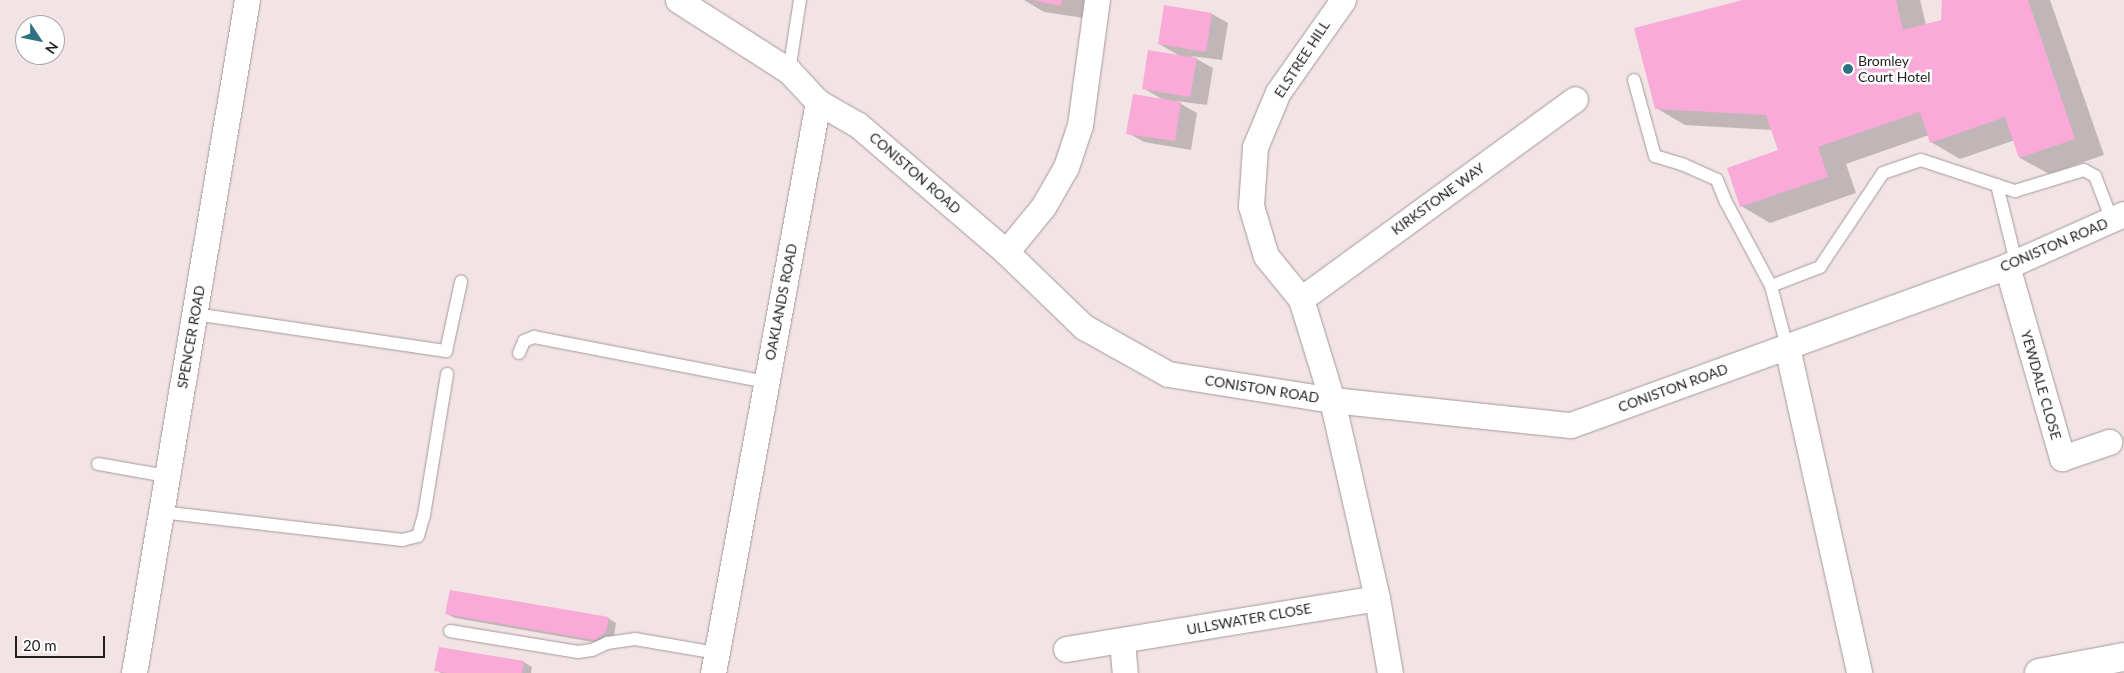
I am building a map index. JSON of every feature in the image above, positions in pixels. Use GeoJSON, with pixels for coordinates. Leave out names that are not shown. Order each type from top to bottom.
{"type":"FeatureCollection","features":[{"type":"Feature","properties":{"kind":"main road"},"geometry":{"type":"LineString","coordinates":[[2039,673],[2124,656]]}},
{"type":"Feature","properties":{"kind":"street","name":"SPENCER ROAD"},"geometry":{"type":"LineString","coordinates":[[134,673],[247,0]]}},
{"type":"Feature","properties":{"kind":"street"},"geometry":{"type":"LineString","coordinates":[[679,0],[789,71],[818,102]]}},
{"type":"Feature","properties":{"kind":"street"},"geometry":{"type":"LineString","coordinates":[[1006,252],[1043,207],[1066,167],[1080,125],[1097,0]]}},
{"type":"Feature","properties":{"kind":"street","name":"ELSTREE HILL"},"geometry":{"type":"LineString","coordinates":[[1332,400],[1301,299],[1266,256],[1252,206],[1255,147],[1278,92],[1343,0]]}},
{"type":"Feature","properties":{"kind":"street","name":"KIRKSTONE WAY"},"geometry":{"type":"LineString","coordinates":[[1301,299],[1575,99]]}},
{"type":"Feature","properties":{"kind":"street","name":"CONISTON ROAD"},"geometry":{"type":"LineString","coordinates":[[818,102],[858,125],[1006,252],[1084,327],[1168,374],[1332,400],[1571,425],[2012,264],[2118,217]]}},
{"type":"Feature","properties":{"kind":"street","name":"OAKLANDS ROAD"},"geometry":{"type":"LineString","coordinates":[[714,664],[818,102]]}},
{"type":"Feature","properties":{"kind":"street","name":"YEWDALE CLOSE"},"geometry":{"type":"LineString","coordinates":[[2012,264],[2062,458],[2109,442]]}},
{"type":"Feature","properties":{"kind":"street"},"geometry":{"type":"LineString","coordinates":[[1787,347],[1859,673]]}},
{"type":"Feature","properties":{"kind":"street"},"geometry":{"type":"LineString","coordinates":[[1332,400],[1377,598],[1390,673]]}},
{"type":"Feature","properties":{"kind":"street","name":"ULLSWATER CLOSE"},"geometry":{"type":"LineString","coordinates":[[1066,649],[1377,598]]}},
{"type":"Feature","properties":{"kind":"street"},"geometry":{"type":"LineString","coordinates":[[1122,641],[1125,673]]}},
{"type":"Feature","properties":{"kind":"lane"},"geometry":{"type":"LineString","coordinates":[[789,71],[800,0]]}},
{"type":"Feature","properties":{"kind":"lane"},"geometry":{"type":"LineString","coordinates":[[1634,80],[1655,156],[1684,165],[1717,180],[1726,202],[1771,286],[1787,347]]}},
{"type":"Feature","properties":{"kind":"lane"},"geometry":{"type":"LineString","coordinates":[[1771,286],[1820,267],[1883,173],[1921,160],[2015,191],[2084,170],[2095,176],[2118,217]]}},
{"type":"Feature","properties":{"kind":"lane"},"geometry":{"type":"LineString","coordinates":[[1997,185],[2012,264]]}},
{"type":"Feature","properties":{"kind":"lane"},"geometry":{"type":"LineString","coordinates":[[195,314],[446,351],[461,282]]}},
{"type":"Feature","properties":{"kind":"lane"},"geometry":{"type":"LineString","coordinates":[[519,353],[524,341],[534,337],[765,382]]}},
{"type":"Feature","properties":{"kind":"lane"},"geometry":{"type":"LineString","coordinates":[[161,512],[402,540],[418,536],[424,515],[447,374]]}},
{"type":"Feature","properties":{"kind":"lane"},"geometry":{"type":"LineString","coordinates":[[98,464],[166,476]]}},
{"type":"Feature","properties":{"kind":"lane"},"geometry":{"type":"LineString","coordinates":[[450,631],[578,652],[592,650],[607,643],[635,639],[714,664]]}},
{"type":"Feature","properties":{"kind":"building"},"geometry":{"type":"Polygon","coordinates":[[[1032,0],[1062,0],[1061,6],[1032,0]]]}},
{"type":"Feature","properties":{"kind":"building","name":"Bromley Court Hotel"},"geometry":{"type":"Polygon","coordinates":[[[1743,0],[1896,0],[1903,30],[1941,20],[1942,0],[2028,0],[2075,139],[2019,158],[2005,117],[1930,143],[1920,112],[1818,147],[1828,177],[1740,207],[1727,168],[1778,150],[1766,115],[1655,109],[1634,28],[1743,0]]]}},
{"type":"Feature","properties":{"kind":"building"},"geometry":{"type":"Polygon","coordinates":[[[1164,5],[1212,13],[1206,52],[1158,44],[1164,5]]]}},
{"type":"Feature","properties":{"kind":"building"},"geometry":{"type":"Polygon","coordinates":[[[1148,50],[1197,58],[1190,97],[1142,89],[1148,50]]]}},
{"type":"Feature","properties":{"kind":"building"},"geometry":{"type":"Polygon","coordinates":[[[1133,94],[1181,102],[1175,141],[1126,134],[1133,94]]]}},
{"type":"Feature","properties":{"kind":"building"},"geometry":{"type":"Polygon","coordinates":[[[450,590],[609,617],[606,632],[595,640],[445,614],[450,590]]]}},
{"type":"Feature","properties":{"kind":"building"},"geometry":{"type":"Polygon","coordinates":[[[439,647],[524,661],[522,673],[447,673],[434,671],[439,647]]]}},
{"type":"Feature","properties":{"kind":"place","name":"Bromley Court Hotel"},"geometry":{"type":"Point","coordinates":[1848,69]}}]}
